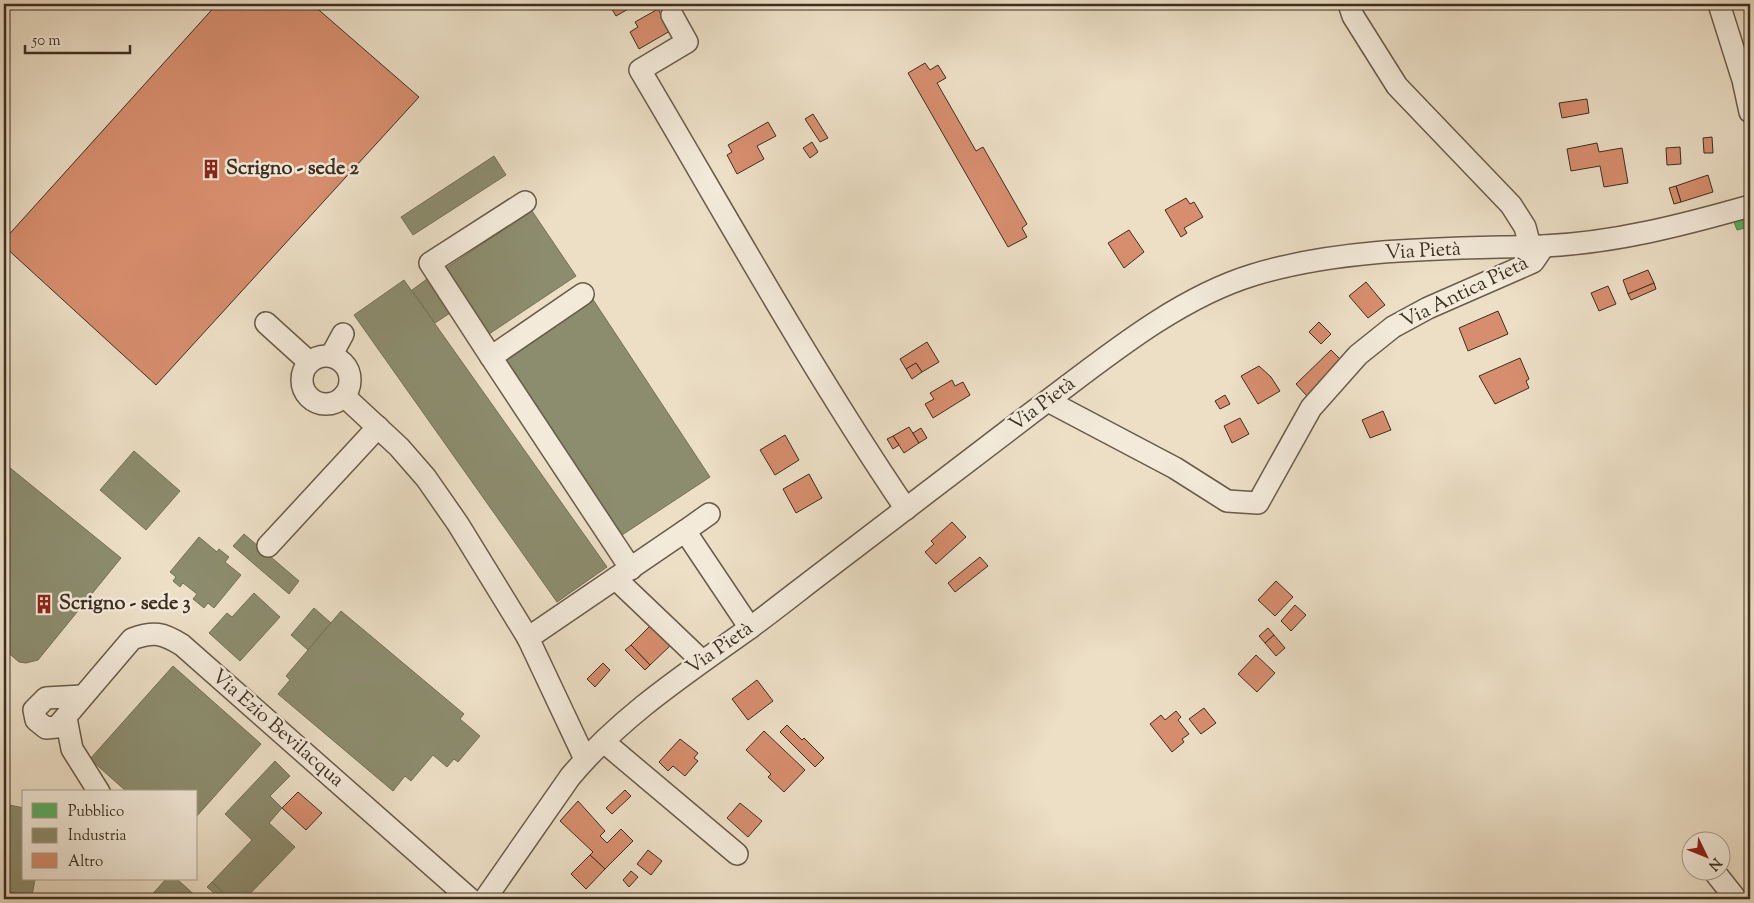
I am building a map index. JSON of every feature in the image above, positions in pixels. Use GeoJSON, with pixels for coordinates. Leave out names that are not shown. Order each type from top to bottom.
{"type":"FeatureCollection","features":[{"type":"Feature","properties":{"kind":"street"},"geometry":{"type":"LineString","coordinates":[[1349,4],[1353,16],[1397,86],[1511,204],[1537,246]]}},
{"type":"Feature","properties":{"kind":"street"},"geometry":{"type":"LineString","coordinates":[[1719,4],[1744,80],[1750,112]]}},
{"type":"Feature","properties":{"kind":"street"},"geometry":{"type":"LineString","coordinates":[[672,15],[687,42],[640,70],[766,285],[876,464],[906,509]]}},
{"type":"Feature","properties":{"kind":"street"},"geometry":{"type":"LineString","coordinates":[[525,202],[430,263],[491,357],[623,574],[702,661]]}},
{"type":"Feature","properties":{"kind":"street","name":"Via Pietà"},"geometry":{"type":"LineString","coordinates":[[485,899],[551,803],[585,760],[671,682],[750,628],[1048,401],[1178,308],[1213,290],[1255,275],[1355,256],[1537,246],[1608,239],[1676,227],[1750,206]]}},
{"type":"Feature","properties":{"kind":"street","name":"Via Antica Pietà"},"geometry":{"type":"LineString","coordinates":[[1048,401],[1175,468],[1227,501],[1258,503],[1311,408],[1358,355],[1393,327],[1428,308],[1533,262],[1537,246]]}},
{"type":"Feature","properties":{"kind":"street"},"geometry":{"type":"LineString","coordinates":[[491,357],[583,294]]}},
{"type":"Feature","properties":{"kind":"street"},"geometry":{"type":"LineString","coordinates":[[266,323],[309,362]]}},
{"type":"Feature","properties":{"kind":"street"},"geometry":{"type":"LineString","coordinates":[[331,356],[343,334]]}},
{"type":"Feature","properties":{"kind":"street"},"geometry":{"type":"LineString","coordinates":[[331,356],[344,363],[350,376],[350,383],[344,396],[338,401],[323,404],[309,398],[304,391],[302,376],[309,362],[315,358],[331,356]]}},
{"type":"Feature","properties":{"kind":"street"},"geometry":{"type":"LineString","coordinates":[[344,396],[399,447],[426,478],[476,552],[528,638],[585,760]]}},
{"type":"Feature","properties":{"kind":"street"},"geometry":{"type":"LineString","coordinates":[[268,546],[378,427]]}},
{"type":"Feature","properties":{"kind":"street"},"geometry":{"type":"LineString","coordinates":[[528,638],[709,514]]}},
{"type":"Feature","properties":{"kind":"street"},"geometry":{"type":"LineString","coordinates":[[685,531],[750,628]]}},
{"type":"Feature","properties":{"kind":"street","name":"Via Ezio Bevilacqua"},"geometry":{"type":"LineString","coordinates":[[82,696],[46,698],[34,710],[36,720],[46,728],[57,728],[82,696],[132,639],[148,633],[166,635],[182,645],[470,899]]}},
{"type":"Feature","properties":{"kind":"street"},"geometry":{"type":"LineString","coordinates":[[66,718],[72,749],[99,790]]}},
{"type":"Feature","properties":{"kind":"street"},"geometry":{"type":"LineString","coordinates":[[604,742],[736,854]]}},
{"type":"Feature","properties":{"kind":"street"},"geometry":{"type":"LineString","coordinates":[[1721,880],[1736,899]]}},
{"type":"Feature","properties":{"kind":"building: Pubblico"},"geometry":{"type":"Polygon","coordinates":[[[1741,214],[1745,228],[1737,230],[1732,217],[1741,214]]]}},
{"type":"Feature","properties":{"kind":"building: Industria"},"geometry":{"type":"Polygon","coordinates":[[[494,156],[506,175],[413,235],[401,217],[494,156]]]}},
{"type":"Feature","properties":{"kind":"building: Industria"},"geometry":{"type":"Polygon","coordinates":[[[532,211],[576,276],[486,336],[443,270],[532,211]]]}},
{"type":"Feature","properties":{"kind":"building: Industria"},"geometry":{"type":"Polygon","coordinates":[[[427,279],[450,313],[435,323],[412,290],[427,279]]]}},
{"type":"Feature","properties":{"kind":"building: Industria"},"geometry":{"type":"Polygon","coordinates":[[[404,280],[607,567],[557,602],[354,315],[404,280]]]}},
{"type":"Feature","properties":{"kind":"building: Industria"},"geometry":{"type":"Polygon","coordinates":[[[590,295],[710,477],[619,537],[499,356],[590,295]]]}},
{"type":"Feature","properties":{"kind":"building: Industria"},"geometry":{"type":"Polygon","coordinates":[[[134,451],[180,491],[146,530],[100,490],[134,451]]]}},
{"type":"Feature","properties":{"kind":"building: Industria","name":"Scrigno - sede 3"},"geometry":{"type":"Polygon","coordinates":[[[4,463],[121,558],[38,660],[26,663],[19,662],[4,649],[4,463]]]}},
{"type":"Feature","properties":{"kind":"building: Industria"},"geometry":{"type":"Polygon","coordinates":[[[244,534],[299,581],[289,594],[233,546],[244,534]]]}},
{"type":"Feature","properties":{"kind":"building: Industria"},"geometry":{"type":"Polygon","coordinates":[[[199,537],[217,552],[219,549],[229,557],[225,562],[241,575],[214,608],[208,603],[204,608],[193,599],[197,594],[183,583],[180,587],[173,581],[176,577],[170,572],[199,537]]]}},
{"type":"Feature","properties":{"kind":"building: Industria"},"geometry":{"type":"Polygon","coordinates":[[[254,593],[280,617],[240,661],[209,633],[227,613],[232,617],[254,593]]]}},
{"type":"Feature","properties":{"kind":"building: Industria"},"geometry":{"type":"Polygon","coordinates":[[[314,608],[331,623],[308,650],[291,635],[314,608]]]}},
{"type":"Feature","properties":{"kind":"building: Industria"},"geometry":{"type":"Polygon","coordinates":[[[341,611],[464,714],[460,719],[480,736],[458,762],[454,759],[447,767],[433,755],[411,781],[405,776],[393,791],[278,694],[290,680],[286,676],[341,611]]]}},
{"type":"Feature","properties":{"kind":"building: Industria"},"geometry":{"type":"Polygon","coordinates":[[[173,666],[261,744],[198,815],[198,790],[125,790],[90,759],[173,666]]]}},
{"type":"Feature","properties":{"kind":"building: Industria"},"geometry":{"type":"Polygon","coordinates":[[[275,761],[290,776],[270,796],[282,808],[269,823],[295,847],[245,899],[230,899],[212,882],[252,840],[225,814],[275,761]]]}},
{"type":"Feature","properties":{"kind":"building: Industria"},"geometry":{"type":"Polygon","coordinates":[[[4,804],[22,808],[22,880],[35,880],[32,896],[4,891],[4,804]]]}},
{"type":"Feature","properties":{"kind":"building: Industria"},"geometry":{"type":"Polygon","coordinates":[[[165,880],[178,880],[199,899],[148,899],[165,880]]]}},
{"type":"Feature","properties":{"kind":"building: Industria"},"geometry":{"type":"Polygon","coordinates":[[[212,882],[230,899],[221,899],[207,887],[212,882]]]}},
{"type":"Feature","properties":{"kind":"building: Altro","name":"Scrigno - sede 2"},"geometry":{"type":"Polygon","coordinates":[[[217,4],[312,4],[419,97],[156,385],[4,246],[4,240],[217,4]]]}},
{"type":"Feature","properties":{"kind":"building: Altro"},"geometry":{"type":"Polygon","coordinates":[[[609,4],[637,4],[616,16],[609,4]]]}},
{"type":"Feature","properties":{"kind":"building: Altro"},"geometry":{"type":"Polygon","coordinates":[[[658,9],[670,31],[639,49],[630,32],[638,27],[635,22],[658,9]]]}},
{"type":"Feature","properties":{"kind":"building: Altro"},"geometry":{"type":"Polygon","coordinates":[[[925,63],[930,70],[938,65],[946,78],[937,83],[976,151],[983,147],[1027,224],[1022,228],[1027,237],[1008,247],[908,73],[925,63]]]}},
{"type":"Feature","properties":{"kind":"building: Altro"},"geometry":{"type":"Polygon","coordinates":[[[1587,99],[1589,113],[1562,118],[1559,103],[1587,99]]]}},
{"type":"Feature","properties":{"kind":"building: Altro"},"geometry":{"type":"Polygon","coordinates":[[[813,114],[828,138],[820,142],[805,119],[813,114]]]}},
{"type":"Feature","properties":{"kind":"building: Altro"},"geometry":{"type":"Polygon","coordinates":[[[768,122],[776,136],[757,146],[764,159],[737,174],[727,155],[732,152],[728,145],[768,122]]]}},
{"type":"Feature","properties":{"kind":"building: Altro"},"geometry":{"type":"Polygon","coordinates":[[[1712,137],[1713,153],[1704,153],[1703,138],[1712,137]]]}},
{"type":"Feature","properties":{"kind":"building: Altro"},"geometry":{"type":"Polygon","coordinates":[[[812,142],[818,152],[810,158],[803,148],[812,142]]]}},
{"type":"Feature","properties":{"kind":"building: Altro"},"geometry":{"type":"Polygon","coordinates":[[[1597,143],[1599,152],[1622,148],[1628,183],[1604,187],[1600,166],[1571,171],[1567,149],[1597,143]]]}},
{"type":"Feature","properties":{"kind":"building: Altro"},"geometry":{"type":"Polygon","coordinates":[[[1680,147],[1681,164],[1667,165],[1666,148],[1680,147]]]}},
{"type":"Feature","properties":{"kind":"building: Altro"},"geometry":{"type":"Polygon","coordinates":[[[1708,175],[1713,192],[1681,202],[1676,186],[1708,175]]]}},
{"type":"Feature","properties":{"kind":"building: Altro"},"geometry":{"type":"Polygon","coordinates":[[[1676,186],[1681,202],[1674,204],[1669,188],[1676,186]]]}},
{"type":"Feature","properties":{"kind":"building: Altro"},"geometry":{"type":"Polygon","coordinates":[[[1186,198],[1190,204],[1194,202],[1203,217],[1184,228],[1187,233],[1181,237],[1165,210],[1186,198]]]}},
{"type":"Feature","properties":{"kind":"building: Altro"},"geometry":{"type":"Polygon","coordinates":[[[1129,230],[1144,252],[1124,268],[1108,243],[1129,230]]]}},
{"type":"Feature","properties":{"kind":"building: Altro"},"geometry":{"type":"Polygon","coordinates":[[[1648,270],[1654,283],[1628,294],[1623,280],[1648,270]]]}},
{"type":"Feature","properties":{"kind":"building: Altro"},"geometry":{"type":"Polygon","coordinates":[[[1366,282],[1385,305],[1368,318],[1349,296],[1366,282]]]}},
{"type":"Feature","properties":{"kind":"building: Altro"},"geometry":{"type":"Polygon","coordinates":[[[1654,283],[1656,289],[1631,300],[1628,294],[1654,283]]]}},
{"type":"Feature","properties":{"kind":"building: Altro"},"geometry":{"type":"Polygon","coordinates":[[[1608,286],[1616,304],[1599,311],[1591,293],[1608,286]]]}},
{"type":"Feature","properties":{"kind":"building: Altro"},"geometry":{"type":"Polygon","coordinates":[[[1498,311],[1508,334],[1468,351],[1459,328],[1498,311]]]}},
{"type":"Feature","properties":{"kind":"building: Altro"},"geometry":{"type":"Polygon","coordinates":[[[1319,322],[1331,334],[1321,344],[1309,332],[1319,322]]]}},
{"type":"Feature","properties":{"kind":"building: Altro"},"geometry":{"type":"Polygon","coordinates":[[[927,342],[939,362],[922,372],[916,363],[906,369],[900,359],[927,342]]]}},
{"type":"Feature","properties":{"kind":"building: Altro"},"geometry":{"type":"Polygon","coordinates":[[[1331,350],[1343,362],[1307,396],[1296,384],[1331,350]]]}},
{"type":"Feature","properties":{"kind":"building: Altro"},"geometry":{"type":"Polygon","coordinates":[[[1520,358],[1529,379],[1526,381],[1529,388],[1495,404],[1479,376],[1520,358]]]}},
{"type":"Feature","properties":{"kind":"building: Altro"},"geometry":{"type":"Polygon","coordinates":[[[916,363],[922,372],[912,379],[906,369],[916,363]]]}},
{"type":"Feature","properties":{"kind":"building: Altro"},"geometry":{"type":"Polygon","coordinates":[[[1259,366],[1271,377],[1280,391],[1258,404],[1241,376],[1259,366]]]}},
{"type":"Feature","properties":{"kind":"building: Altro"},"geometry":{"type":"Polygon","coordinates":[[[952,380],[955,386],[963,382],[970,395],[933,418],[925,404],[934,399],[930,393],[952,380]]]}},
{"type":"Feature","properties":{"kind":"building: Altro"},"geometry":{"type":"Polygon","coordinates":[[[1225,395],[1230,404],[1220,409],[1215,401],[1225,395]]]}},
{"type":"Feature","properties":{"kind":"building: Altro"},"geometry":{"type":"Polygon","coordinates":[[[1383,411],[1391,430],[1370,438],[1362,420],[1383,411]]]}},
{"type":"Feature","properties":{"kind":"building: Altro"},"geometry":{"type":"Polygon","coordinates":[[[1240,418],[1249,434],[1232,443],[1224,426],[1240,418]]]}},
{"type":"Feature","properties":{"kind":"building: Altro"},"geometry":{"type":"Polygon","coordinates":[[[909,427],[919,443],[904,453],[893,436],[909,427]]]}},
{"type":"Feature","properties":{"kind":"building: Altro"},"geometry":{"type":"Polygon","coordinates":[[[921,428],[927,438],[919,443],[913,433],[921,428]]]}},
{"type":"Feature","properties":{"kind":"building: Altro"},"geometry":{"type":"Polygon","coordinates":[[[785,435],[799,460],[775,475],[760,450],[785,435]]]}},
{"type":"Feature","properties":{"kind":"building: Altro"},"geometry":{"type":"Polygon","coordinates":[[[893,436],[899,445],[893,449],[887,439],[893,436]]]}},
{"type":"Feature","properties":{"kind":"building: Altro"},"geometry":{"type":"Polygon","coordinates":[[[809,474],[822,498],[796,513],[783,489],[809,474]]]}},
{"type":"Feature","properties":{"kind":"building: Altro"},"geometry":{"type":"Polygon","coordinates":[[[952,522],[966,537],[936,564],[925,552],[934,544],[931,541],[952,522]]]}},
{"type":"Feature","properties":{"kind":"building: Altro"},"geometry":{"type":"Polygon","coordinates":[[[980,557],[988,566],[955,592],[948,583],[980,557]]]}},
{"type":"Feature","properties":{"kind":"building: Altro"},"geometry":{"type":"Polygon","coordinates":[[[1276,581],[1293,597],[1275,616],[1258,600],[1276,581]]]}},
{"type":"Feature","properties":{"kind":"building: Altro"},"geometry":{"type":"Polygon","coordinates":[[[1295,605],[1306,615],[1291,631],[1281,621],[1295,605]]]}},
{"type":"Feature","properties":{"kind":"building: Altro"},"geometry":{"type":"Polygon","coordinates":[[[652,624],[672,644],[650,665],[631,645],[652,624]]]}},
{"type":"Feature","properties":{"kind":"building: Altro"},"geometry":{"type":"Polygon","coordinates":[[[1268,628],[1274,635],[1265,643],[1259,636],[1268,628]]]}},
{"type":"Feature","properties":{"kind":"building: Altro"},"geometry":{"type":"Polygon","coordinates":[[[1274,635],[1285,648],[1276,656],[1265,643],[1274,635]]]}},
{"type":"Feature","properties":{"kind":"building: Altro"},"geometry":{"type":"Polygon","coordinates":[[[631,645],[650,665],[645,670],[625,650],[631,645]]]}},
{"type":"Feature","properties":{"kind":"building: Altro"},"geometry":{"type":"Polygon","coordinates":[[[1256,655],[1275,673],[1257,692],[1238,674],[1256,655]]]}},
{"type":"Feature","properties":{"kind":"building: Altro"},"geometry":{"type":"Polygon","coordinates":[[[603,663],[610,670],[595,687],[587,679],[603,663]]]}},
{"type":"Feature","properties":{"kind":"building: Altro"},"geometry":{"type":"Polygon","coordinates":[[[757,680],[773,701],[748,720],[732,699],[757,680]]]}},
{"type":"Feature","properties":{"kind":"building: Altro"},"geometry":{"type":"Polygon","coordinates":[[[1204,708],[1216,723],[1201,734],[1189,719],[1204,708]]]}},
{"type":"Feature","properties":{"kind":"building: Altro"},"geometry":{"type":"Polygon","coordinates":[[[1176,711],[1181,717],[1178,720],[1189,734],[1182,739],[1184,742],[1172,752],[1150,724],[1161,715],[1165,720],[1176,711]]]}},
{"type":"Feature","properties":{"kind":"building: Altro"},"geometry":{"type":"Polygon","coordinates":[[[787,725],[802,740],[804,738],[824,758],[815,767],[780,732],[787,725]]]}},
{"type":"Feature","properties":{"kind":"building: Altro"},"geometry":{"type":"Polygon","coordinates":[[[764,731],[805,770],[784,792],[768,777],[771,774],[746,750],[764,731]]]}},
{"type":"Feature","properties":{"kind":"building: Altro"},"geometry":{"type":"Polygon","coordinates":[[[680,739],[698,753],[694,758],[698,761],[685,776],[673,766],[668,771],[659,762],[680,739]]]}},
{"type":"Feature","properties":{"kind":"building: Altro"},"geometry":{"type":"Polygon","coordinates":[[[625,790],[631,796],[612,814],[606,808],[625,790]]]}},
{"type":"Feature","properties":{"kind":"building: Altro"},"geometry":{"type":"Polygon","coordinates":[[[298,792],[322,813],[306,830],[282,808],[298,792]]]}},
{"type":"Feature","properties":{"kind":"building: Altro"},"geometry":{"type":"Polygon","coordinates":[[[578,801],[605,831],[600,836],[607,843],[621,829],[633,841],[605,869],[590,855],[593,852],[560,821],[578,801]]]}},
{"type":"Feature","properties":{"kind":"building: Altro"},"geometry":{"type":"Polygon","coordinates":[[[740,803],[762,821],[748,837],[727,818],[740,803]]]}},
{"type":"Feature","properties":{"kind":"building: Altro"},"geometry":{"type":"Polygon","coordinates":[[[648,850],[662,861],[651,875],[637,864],[648,850]]]}},
{"type":"Feature","properties":{"kind":"building: Altro"},"geometry":{"type":"Polygon","coordinates":[[[590,855],[605,869],[586,889],[571,874],[590,855]]]}},
{"type":"Feature","properties":{"kind":"building: Altro"},"geometry":{"type":"Polygon","coordinates":[[[631,871],[638,877],[629,887],[623,880],[631,871]]]}},
{"type":"Feature","properties":{"kind":"place","name":"Scrigno - sede 2"},"geometry":{"type":"Point","coordinates":[211,169]}},
{"type":"Feature","properties":{"kind":"place","name":"Scrigno - sede 3"},"geometry":{"type":"Point","coordinates":[44,604]}}]}
